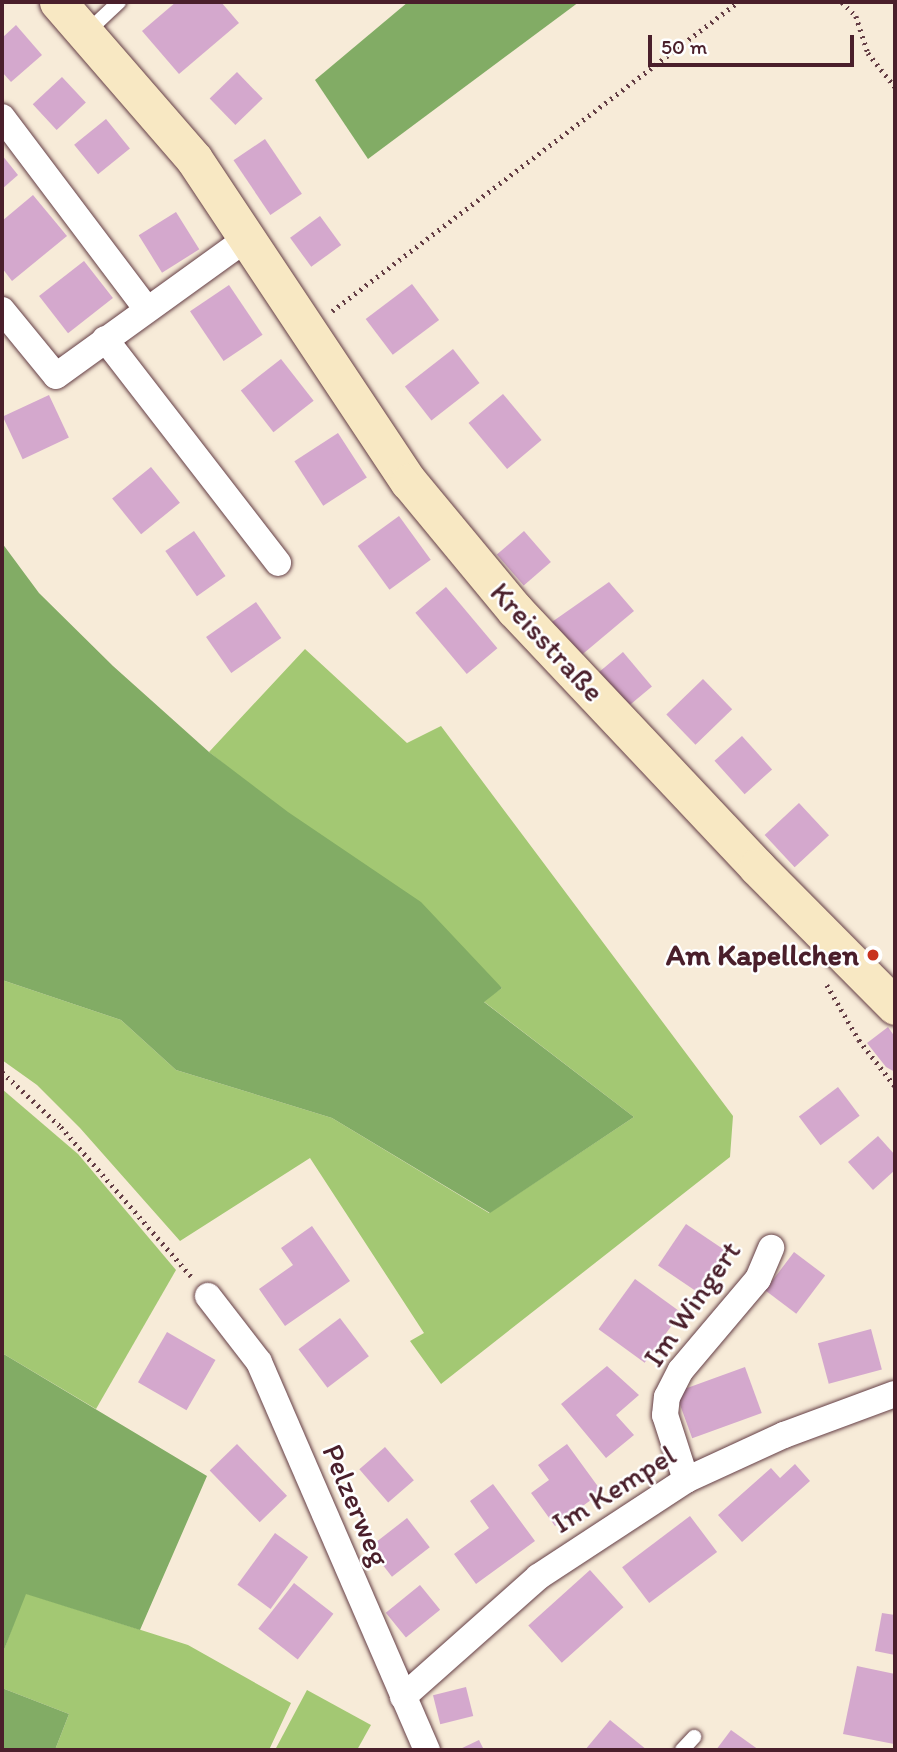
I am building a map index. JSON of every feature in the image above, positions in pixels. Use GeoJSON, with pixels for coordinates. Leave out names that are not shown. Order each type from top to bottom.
{"type":"FeatureCollection","features":[{"type":"Feature","properties":{"kind":"street","name":"Kreisstraße"},"geometry":{"type":"LineString","coordinates":[[58,2],[87,32],[194,159],[249,237],[409,482],[515,610],[895,1006]]}},
{"type":"Feature","properties":{"kind":"street"},"geometry":{"type":"LineString","coordinates":[[2,117],[146,308]]}},
{"type":"Feature","properties":{"kind":"street"},"geometry":{"type":"LineString","coordinates":[[2,310],[56,376],[146,308],[249,237]]}},
{"type":"Feature","properties":{"kind":"street"},"geometry":{"type":"LineString","coordinates":[[104,339],[278,563]]}},
{"type":"Feature","properties":{"kind":"street","name":"Im Wingert"},"geometry":{"type":"LineString","coordinates":[[686,1480],[664,1415],[667,1397],[688,1361],[758,1279],[771,1248]]}},
{"type":"Feature","properties":{"kind":"street","name":"Pelzerweg"},"geometry":{"type":"LineString","coordinates":[[208,1296],[259,1362],[427,1750]]}},
{"type":"Feature","properties":{"kind":"street","name":"Im Kempel"},"geometry":{"type":"LineString","coordinates":[[403,1698],[538,1577],[686,1480],[784,1435],[895,1394]]}},
{"type":"Feature","properties":{"kind":"lane"},"geometry":{"type":"LineString","coordinates":[[87,32],[119,2]]}},
{"type":"Feature","properties":{"kind":"lane"},"geometry":{"type":"LineString","coordinates":[[682,1750],[694,1737]]}},
{"type":"Feature","properties":{"kind":"path"},"geometry":{"type":"LineString","coordinates":[[309,328],[738,2]]}},
{"type":"Feature","properties":{"kind":"path"},"geometry":{"type":"LineString","coordinates":[[842,2],[856,16],[868,53],[895,87]]}},
{"type":"Feature","properties":{"kind":"path"},"geometry":{"type":"LineString","coordinates":[[823,933],[821,964],[826,984],[859,1040],[895,1086]]}},
{"type":"Feature","properties":{"kind":"path"},"geometry":{"type":"LineString","coordinates":[[2,1072],[61,1127],[208,1296]]}},
{"type":"Feature","properties":{"kind":"green space"},"geometry":{"type":"Polygon","coordinates":[[[408,2],[579,2],[368,159],[315,80],[408,2]]]}},
{"type":"Feature","properties":{"kind":"green space"},"geometry":{"type":"Polygon","coordinates":[[[2,543],[39,593],[113,666],[209,752],[288,812],[421,902],[502,988],[484,1002],[634,1117],[490,1213],[332,1118],[176,1070],[121,1020],[2,980],[2,543]]]}},
{"type":"Feature","properties":{"kind":"green space"},"geometry":{"type":"Polygon","coordinates":[[[305,649],[407,743],[441,726],[733,1116],[730,1157],[441,1384],[410,1341],[424,1333],[310,1158],[180,1241],[80,1128],[37,1085],[2,1060],[2,980],[121,1020],[176,1070],[332,1118],[489,1213],[634,1117],[483,1001],[502,988],[209,752],[305,649]]]}},
{"type":"Feature","properties":{"kind":"green space"},"geometry":{"type":"Polygon","coordinates":[[[2,1089],[78,1154],[176,1270],[96,1409],[2,1353],[2,1089]]]}},
{"type":"Feature","properties":{"kind":"green space"},"geometry":{"type":"Polygon","coordinates":[[[2,1353],[207,1476],[140,1630],[26,1594],[2,1655],[2,1353]]]}},
{"type":"Feature","properties":{"kind":"green space"},"geometry":{"type":"Polygon","coordinates":[[[25,1593],[188,1645],[291,1703],[269,1750],[55,1750],[69,1714],[2,1688],[2,1655],[25,1593]]]}},
{"type":"Feature","properties":{"kind":"green space"},"geometry":{"type":"Polygon","coordinates":[[[2,1688],[69,1714],[55,1750],[2,1750],[2,1688]]]}},
{"type":"Feature","properties":{"kind":"green space"},"geometry":{"type":"Polygon","coordinates":[[[307,1690],[371,1725],[357,1750],[275,1750],[307,1690]]]}},
{"type":"Feature","properties":{"kind":"building"},"geometry":{"type":"Polygon","coordinates":[[[176,2],[221,2],[239,23],[179,74],[142,31],[176,2]]]}},
{"type":"Feature","properties":{"kind":"building"},"geometry":{"type":"Polygon","coordinates":[[[16,25],[42,55],[11,82],[2,72],[2,38],[16,25]]]}},
{"type":"Feature","properties":{"kind":"building"},"geometry":{"type":"Polygon","coordinates":[[[237,72],[263,99],[235,125],[210,98],[237,72]]]}},
{"type":"Feature","properties":{"kind":"building"},"geometry":{"type":"Polygon","coordinates":[[[62,77],[86,103],[57,130],[33,104],[62,77]]]}},
{"type":"Feature","properties":{"kind":"building"},"geometry":{"type":"Polygon","coordinates":[[[106,119],[130,149],[98,174],[74,145],[106,119]]]}},
{"type":"Feature","properties":{"kind":"building"},"geometry":{"type":"Polygon","coordinates":[[[265,139],[302,194],[270,215],[233,160],[265,139]]]}},
{"type":"Feature","properties":{"kind":"building"},"geometry":{"type":"Polygon","coordinates":[[[2,155],[18,175],[2,189],[2,155]]]}},
{"type":"Feature","properties":{"kind":"building"},"geometry":{"type":"Polygon","coordinates":[[[33,195],[67,236],[12,281],[2,268],[2,221],[33,195]]]}},
{"type":"Feature","properties":{"kind":"building"},"geometry":{"type":"Polygon","coordinates":[[[176,212],[199,249],[162,273],[139,235],[176,212]]]}},
{"type":"Feature","properties":{"kind":"building"},"geometry":{"type":"Polygon","coordinates":[[[320,216],[341,245],[311,267],[290,238],[320,216]]]}},
{"type":"Feature","properties":{"kind":"building"},"geometry":{"type":"Polygon","coordinates":[[[84,261],[113,298],[68,333],[39,296],[84,261]]]}},
{"type":"Feature","properties":{"kind":"building"},"geometry":{"type":"Polygon","coordinates":[[[412,284],[439,320],[393,355],[366,319],[412,284]]]}},
{"type":"Feature","properties":{"kind":"building"},"geometry":{"type":"Polygon","coordinates":[[[229,285],[263,335],[224,361],[190,311],[229,285]]]}},
{"type":"Feature","properties":{"kind":"building"},"geometry":{"type":"Polygon","coordinates":[[[453,349],[479,383],[431,420],[405,387],[453,349]]]}},
{"type":"Feature","properties":{"kind":"building"},"geometry":{"type":"Polygon","coordinates":[[[281,359],[314,401],[273,432],[241,390],[281,359]]]}},
{"type":"Feature","properties":{"kind":"building"},"geometry":{"type":"Polygon","coordinates":[[[503,394],[542,440],[507,469],[469,423],[503,394]]]}},
{"type":"Feature","properties":{"kind":"building"},"geometry":{"type":"Polygon","coordinates":[[[49,395],[69,438],[23,459],[3,417],[49,395]]]}},
{"type":"Feature","properties":{"kind":"building"},"geometry":{"type":"Polygon","coordinates":[[[338,433],[367,477],[323,506],[294,461],[338,433]]]}},
{"type":"Feature","properties":{"kind":"building"},"geometry":{"type":"Polygon","coordinates":[[[151,467],[180,503],[141,534],[112,498],[151,467]]]}},
{"type":"Feature","properties":{"kind":"building"},"geometry":{"type":"Polygon","coordinates":[[[399,516],[431,560],[389,590],[358,546],[399,516]]]}},
{"type":"Feature","properties":{"kind":"building"},"geometry":{"type":"Polygon","coordinates":[[[194,531],[226,576],[197,596],[165,551],[194,531]]]}},
{"type":"Feature","properties":{"kind":"building"},"geometry":{"type":"Polygon","coordinates":[[[524,531],[551,562],[524,586],[497,555],[524,531]]]}},
{"type":"Feature","properties":{"kind":"building"},"geometry":{"type":"Polygon","coordinates":[[[609,582],[634,611],[578,658],[549,624],[609,582]]]}},
{"type":"Feature","properties":{"kind":"building"},"geometry":{"type":"Polygon","coordinates":[[[446,587],[497,648],[467,674],[415,613],[446,587]]]}},
{"type":"Feature","properties":{"kind":"building"},"geometry":{"type":"Polygon","coordinates":[[[256,602],[281,638],[231,673],[206,637],[256,602]]]}},
{"type":"Feature","properties":{"kind":"building"},"geometry":{"type":"Polygon","coordinates":[[[623,652],[652,686],[626,708],[597,674],[623,652]]]}},
{"type":"Feature","properties":{"kind":"building"},"geometry":{"type":"Polygon","coordinates":[[[703,679],[732,709],[695,745],[666,714],[703,679]]]}},
{"type":"Feature","properties":{"kind":"building"},"geometry":{"type":"Polygon","coordinates":[[[742,736],[772,769],[745,794],[715,761],[742,736]]]}},
{"type":"Feature","properties":{"kind":"building"},"geometry":{"type":"Polygon","coordinates":[[[799,803],[829,835],[795,867],[765,835],[799,803]]]}},
{"type":"Feature","properties":{"kind":"building"},"geometry":{"type":"Polygon","coordinates":[[[888,1027],[895,1037],[895,1072],[886,1067],[867,1043],[888,1027]]]}},
{"type":"Feature","properties":{"kind":"building"},"geometry":{"type":"Polygon","coordinates":[[[838,1087],[860,1116],[821,1145],[799,1116],[838,1087]]]}},
{"type":"Feature","properties":{"kind":"building"},"geometry":{"type":"Polygon","coordinates":[[[878,1136],[895,1155],[895,1170],[873,1190],[848,1162],[878,1136]]]}},
{"type":"Feature","properties":{"kind":"building"},"geometry":{"type":"Polygon","coordinates":[[[686,1224],[727,1252],[699,1293],[658,1265],[686,1224]]]}},
{"type":"Feature","properties":{"kind":"building"},"geometry":{"type":"Polygon","coordinates":[[[312,1226],[350,1281],[285,1326],[259,1289],[293,1265],[281,1248],[312,1226]]]}},
{"type":"Feature","properties":{"kind":"building"},"geometry":{"type":"Polygon","coordinates":[[[794,1252],[825,1275],[796,1314],[765,1290],[794,1252]]]}},
{"type":"Feature","properties":{"kind":"building"},"geometry":{"type":"Polygon","coordinates":[[[635,1279],[681,1313],[645,1363],[599,1329],[635,1279]]]}},
{"type":"Feature","properties":{"kind":"building"},"geometry":{"type":"Polygon","coordinates":[[[340,1318],[369,1356],[327,1388],[298,1349],[340,1318]]]}},
{"type":"Feature","properties":{"kind":"building"},"geometry":{"type":"Polygon","coordinates":[[[871,1329],[882,1370],[829,1384],[818,1343],[871,1329]]]}},
{"type":"Feature","properties":{"kind":"building"},"geometry":{"type":"Polygon","coordinates":[[[167,1332],[215,1360],[186,1410],[138,1382],[167,1332]]]}},
{"type":"Feature","properties":{"kind":"building"},"geometry":{"type":"Polygon","coordinates":[[[607,1366],[639,1395],[616,1415],[634,1435],[606,1458],[561,1404],[607,1366]]]}},
{"type":"Feature","properties":{"kind":"building"},"geometry":{"type":"Polygon","coordinates":[[[745,1367],[762,1413],[692,1438],[675,1392],[745,1367]]]}},
{"type":"Feature","properties":{"kind":"building"},"geometry":{"type":"Polygon","coordinates":[[[237,1444],[287,1496],[260,1522],[210,1470],[237,1444]]]}},
{"type":"Feature","properties":{"kind":"building"},"geometry":{"type":"Polygon","coordinates":[[[567,1444],[602,1492],[555,1526],[531,1493],[549,1480],[538,1465],[567,1444]]]}},
{"type":"Feature","properties":{"kind":"building"},"geometry":{"type":"Polygon","coordinates":[[[385,1447],[414,1480],[388,1503],[359,1469],[385,1447]]]}},
{"type":"Feature","properties":{"kind":"building"},"geometry":{"type":"Polygon","coordinates":[[[795,1464],[810,1481],[742,1542],[718,1515],[771,1468],[780,1478],[795,1464]]]}},
{"type":"Feature","properties":{"kind":"building"},"geometry":{"type":"Polygon","coordinates":[[[493,1484],[535,1541],[476,1584],[454,1554],[489,1528],[470,1501],[493,1484]]]}},
{"type":"Feature","properties":{"kind":"building"},"geometry":{"type":"Polygon","coordinates":[[[690,1516],[717,1552],[649,1603],[622,1567],[690,1516]]]}},
{"type":"Feature","properties":{"kind":"building"},"geometry":{"type":"Polygon","coordinates":[[[407,1518],[430,1547],[392,1577],[369,1548],[407,1518]]]}},
{"type":"Feature","properties":{"kind":"building"},"geometry":{"type":"Polygon","coordinates":[[[275,1533],[308,1557],[271,1609],[237,1585],[275,1533]]]}},
{"type":"Feature","properties":{"kind":"building"},"geometry":{"type":"Polygon","coordinates":[[[590,1570],[623,1607],[562,1663],[528,1626],[590,1570]]]}},
{"type":"Feature","properties":{"kind":"building"},"geometry":{"type":"Polygon","coordinates":[[[294,1583],[333,1614],[298,1659],[258,1629],[294,1583]]]}},
{"type":"Feature","properties":{"kind":"building"},"geometry":{"type":"Polygon","coordinates":[[[420,1585],[440,1610],[406,1638],[386,1613],[420,1585]]]}},
{"type":"Feature","properties":{"kind":"building"},"geometry":{"type":"Polygon","coordinates":[[[882,1613],[895,1615],[895,1655],[875,1651],[882,1613]]]}},
{"type":"Feature","properties":{"kind":"building"},"geometry":{"type":"Polygon","coordinates":[[[857,1666],[895,1674],[894,1744],[843,1734],[857,1666]]]}},
{"type":"Feature","properties":{"kind":"building"},"geometry":{"type":"Polygon","coordinates":[[[466,1687],[473,1716],[440,1724],[433,1695],[466,1687]]]}},
{"type":"Feature","properties":{"kind":"building"},"geometry":{"type":"Polygon","coordinates":[[[610,1720],[647,1750],[585,1750],[610,1720]]]}},
{"type":"Feature","properties":{"kind":"building"},"geometry":{"type":"Polygon","coordinates":[[[731,1730],[759,1750],[716,1750],[731,1730]]]}},
{"type":"Feature","properties":{"kind":"building"},"geometry":{"type":"Polygon","coordinates":[[[479,1740],[484,1750],[458,1750],[479,1740]]]}},
{"type":"Feature","properties":{"kind":"place","name":"Am Kapellchen"},"geometry":{"type":"Point","coordinates":[873,955]}}]}
